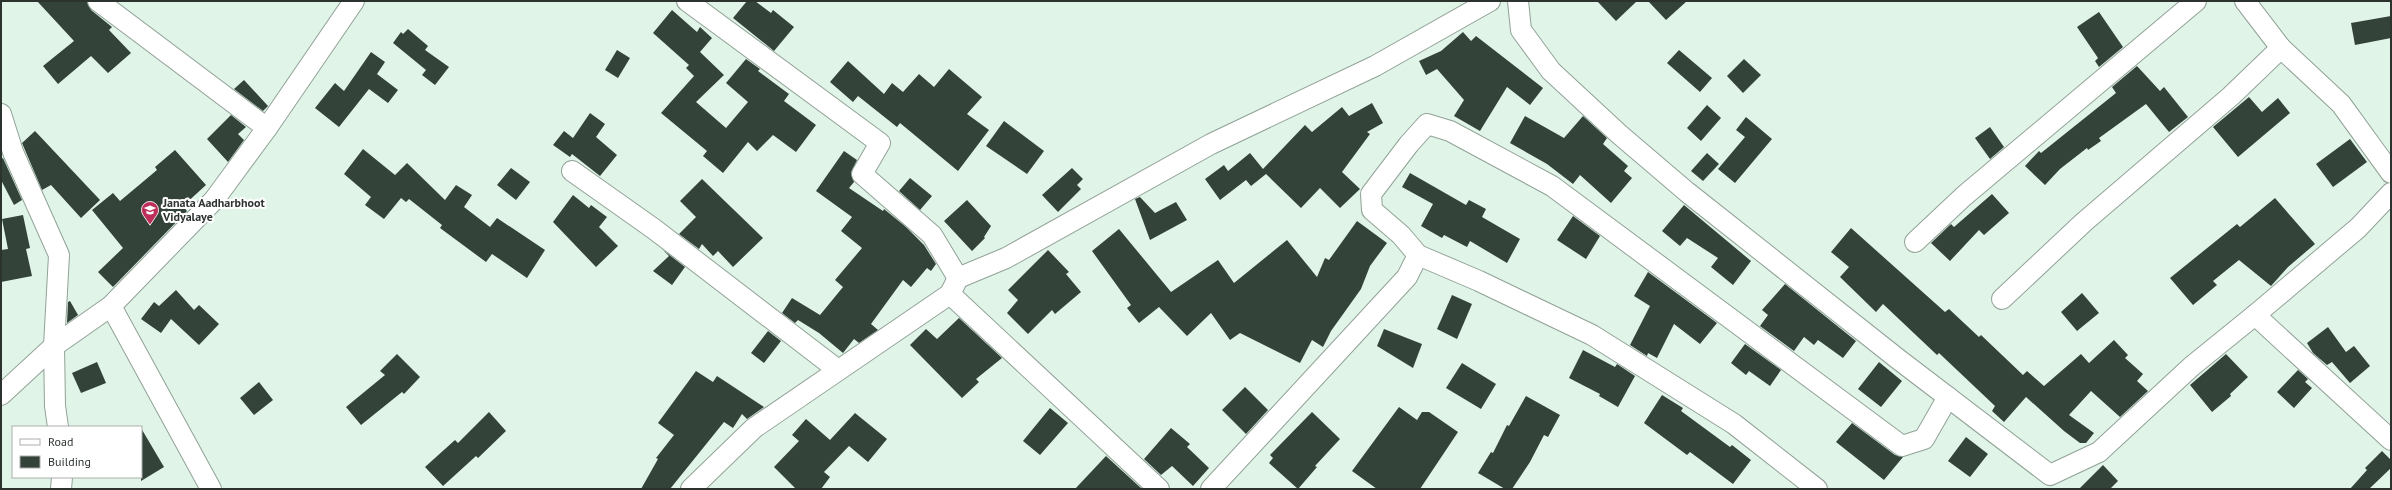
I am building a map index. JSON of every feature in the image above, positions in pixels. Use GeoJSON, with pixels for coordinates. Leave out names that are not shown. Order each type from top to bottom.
{"type":"FeatureCollection","features":[{"type":"Feature","properties":{"kind":"street"},"geometry":{"type":"LineString","coordinates":[[98,1],[267,128]]}},
{"type":"Feature","properties":{"kind":"street"},"geometry":{"type":"LineString","coordinates":[[1,395],[54,346],[111,306],[214,200],[267,128],[354,1]]}},
{"type":"Feature","properties":{"kind":"street"},"geometry":{"type":"LineString","coordinates":[[687,1],[880,143],[862,174],[932,235],[954,286],[1159,489]]}},
{"type":"Feature","properties":{"kind":"street"},"geometry":{"type":"LineString","coordinates":[[691,489],[754,428],[838,370],[954,286],[1211,144],[1375,66],[1490,1]]}},
{"type":"Feature","properties":{"kind":"street"},"geometry":{"type":"LineString","coordinates":[[1518,1],[1521,30],[1551,71],[1619,134],[1687,192],[2050,475],[2098,452],[2192,366],[2358,228],[2391,193]]}},
{"type":"Feature","properties":{"kind":"street"},"geometry":{"type":"LineString","coordinates":[[1915,242],[1964,196],[2196,1]]}},
{"type":"Feature","properties":{"kind":"street"},"geometry":{"type":"LineString","coordinates":[[2245,1],[2281,48],[2341,104],[2391,173]]}},
{"type":"Feature","properties":{"kind":"street"},"geometry":{"type":"LineString","coordinates":[[2002,299],[2084,222],[2231,96],[2281,48]]}},
{"type":"Feature","properties":{"kind":"street"},"geometry":{"type":"LineString","coordinates":[[1,114],[13,152],[59,254],[54,346],[55,406],[58,426]]}},
{"type":"Feature","properties":{"kind":"street"},"geometry":{"type":"LineString","coordinates":[[1817,489],[1734,424],[1592,335],[1479,281],[1418,255],[1401,235],[1372,210],[1371,194],[1409,144],[1427,124],[1450,131],[1552,186],[1902,446],[1924,439],[1948,397]]}},
{"type":"Feature","properties":{"kind":"street"},"geometry":{"type":"LineString","coordinates":[[572,171],[654,229],[838,370]]}},
{"type":"Feature","properties":{"kind":"street"},"geometry":{"type":"LineString","coordinates":[[1211,489],[1407,277],[1418,255]]}},
{"type":"Feature","properties":{"kind":"street"},"geometry":{"type":"LineString","coordinates":[[111,306],[211,489]]}},
{"type":"Feature","properties":{"kind":"street"},"geometry":{"type":"LineString","coordinates":[[2255,315],[2391,440]]}},
{"type":"Feature","properties":{"kind":"street"},"geometry":{"type":"LineString","coordinates":[[61,489],[62,478]]}},
{"type":"Feature","properties":{"kind":"building"},"geometry":{"type":"Polygon","coordinates":[[[37,1],[87,1],[91,10],[112,27],[109,30],[131,53],[108,73],[91,56],[58,84],[43,66],[74,41],[37,1]]]}},
{"type":"Feature","properties":{"kind":"building"},"geometry":{"type":"Polygon","coordinates":[[[747,1],[755,1],[771,13],[773,10],[794,27],[774,51],[733,18],[747,1]]]}},
{"type":"Feature","properties":{"kind":"building"},"geometry":{"type":"Polygon","coordinates":[[[1597,1],[1637,1],[1616,21],[1597,1]]]}},
{"type":"Feature","properties":{"kind":"building"},"geometry":{"type":"Polygon","coordinates":[[[1648,1],[1687,1],[1666,20],[1648,1]]]}},
{"type":"Feature","properties":{"kind":"building"},"geometry":{"type":"Polygon","coordinates":[[[672,10],[697,32],[700,27],[712,38],[700,52],[724,75],[696,102],[726,128],[748,102],[726,83],[746,59],[760,69],[758,71],[789,94],[784,101],[816,125],[796,152],[773,135],[757,151],[748,142],[723,173],[703,156],[707,151],[661,113],[694,76],[686,68],[689,65],[653,33],[672,10]]]}},
{"type":"Feature","properties":{"kind":"building"},"geometry":{"type":"Polygon","coordinates":[[[2099,12],[2123,47],[2099,67],[2095,61],[2098,58],[2077,27],[2099,12]]]}},
{"type":"Feature","properties":{"kind":"building"},"geometry":{"type":"Polygon","coordinates":[[[2391,16],[2391,38],[2355,45],[2351,23],[2391,16]]]}},
{"type":"Feature","properties":{"kind":"building"},"geometry":{"type":"Polygon","coordinates":[[[408,29],[428,46],[425,50],[449,67],[435,85],[422,75],[426,70],[393,43],[401,32],[403,34],[408,29]]]}},
{"type":"Feature","properties":{"kind":"building"},"geometry":{"type":"Polygon","coordinates":[[[1463,32],[1471,41],[1476,36],[1543,88],[1530,105],[1507,87],[1480,131],[1454,116],[1464,100],[1437,69],[1426,75],[1419,61],[1441,51],[1463,32]]]}},
{"type":"Feature","properties":{"kind":"building"},"geometry":{"type":"Polygon","coordinates":[[[617,50],[630,58],[618,78],[605,70],[617,50]]]}},
{"type":"Feature","properties":{"kind":"building"},"geometry":{"type":"Polygon","coordinates":[[[1679,50],[1712,78],[1700,92],[1667,63],[1679,50]]]}},
{"type":"Feature","properties":{"kind":"building"},"geometry":{"type":"Polygon","coordinates":[[[371,52],[385,62],[377,74],[398,90],[388,103],[369,89],[339,127],[315,108],[335,83],[344,91],[371,52]]]}},
{"type":"Feature","properties":{"kind":"building"},"geometry":{"type":"Polygon","coordinates":[[[1744,59],[1761,75],[1743,93],[1727,76],[1744,59]]]}},
{"type":"Feature","properties":{"kind":"building"},"geometry":{"type":"Polygon","coordinates":[[[848,61],[884,94],[892,83],[903,92],[919,74],[934,87],[949,69],[982,97],[967,114],[989,130],[958,171],[900,123],[897,127],[858,96],[853,102],[830,82],[848,61]]]}},
{"type":"Feature","properties":{"kind":"building"},"geometry":{"type":"Polygon","coordinates":[[[2137,66],[2160,91],[2164,87],[2188,117],[2169,132],[2146,104],[2099,138],[2101,141],[2088,150],[2087,148],[2060,169],[2045,185],[2025,166],[2039,151],[2041,153],[2116,93],[2112,87],[2137,66]]]}},
{"type":"Feature","properties":{"kind":"building"},"geometry":{"type":"Polygon","coordinates":[[[244,80],[268,106],[263,111],[234,89],[244,80]]]}},
{"type":"Feature","properties":{"kind":"building"},"geometry":{"type":"Polygon","coordinates":[[[2249,97],[2262,112],[2278,98],[2290,113],[2238,157],[2213,127],[2249,97]]]}},
{"type":"Feature","properties":{"kind":"building"},"geometry":{"type":"Polygon","coordinates":[[[1372,103],[1383,123],[1367,132],[1370,134],[1342,172],[1360,189],[1340,208],[1320,188],[1301,208],[1266,174],[1251,186],[1246,180],[1220,200],[1205,179],[1224,165],[1228,171],[1250,153],[1263,169],[1305,125],[1312,132],[1342,107],[1349,116],[1372,103]]]}},
{"type":"Feature","properties":{"kind":"building"},"geometry":{"type":"Polygon","coordinates":[[[1707,105],[1721,118],[1701,141],[1687,128],[1707,105]]]}},
{"type":"Feature","properties":{"kind":"building"},"geometry":{"type":"Polygon","coordinates":[[[590,113],[605,124],[596,137],[617,155],[600,176],[572,154],[570,157],[553,145],[564,131],[573,138],[590,113]]]}},
{"type":"Feature","properties":{"kind":"building"},"geometry":{"type":"Polygon","coordinates":[[[231,115],[246,127],[238,134],[244,140],[228,162],[207,139],[231,115]]]}},
{"type":"Feature","properties":{"kind":"building"},"geometry":{"type":"Polygon","coordinates":[[[1525,116],[1564,138],[1583,116],[1607,138],[1603,144],[1628,166],[1624,171],[1632,178],[1611,203],[1580,175],[1573,184],[1547,164],[1510,143],[1525,116]]]}},
{"type":"Feature","properties":{"kind":"building"},"geometry":{"type":"Polygon","coordinates":[[[1746,117],[1772,139],[1735,183],[1718,169],[1745,137],[1736,130],[1746,117]]]}},
{"type":"Feature","properties":{"kind":"building"},"geometry":{"type":"Polygon","coordinates":[[[1004,121],[1044,151],[1027,174],[986,146],[1004,121]]]}},
{"type":"Feature","properties":{"kind":"building"},"geometry":{"type":"Polygon","coordinates":[[[1990,127],[2004,147],[1990,159],[1975,138],[1990,127]]]}},
{"type":"Feature","properties":{"kind":"building"},"geometry":{"type":"Polygon","coordinates":[[[35,131],[100,200],[81,218],[51,185],[42,190],[22,143],[35,131]]]}},
{"type":"Feature","properties":{"kind":"building"},"geometry":{"type":"Polygon","coordinates":[[[2350,139],[2367,162],[2333,187],[2316,164],[2350,139]]]}},
{"type":"Feature","properties":{"kind":"building"},"geometry":{"type":"Polygon","coordinates":[[[363,149],[395,175],[407,163],[445,200],[456,185],[472,195],[464,207],[490,227],[497,218],[545,250],[527,278],[492,254],[486,262],[440,228],[442,225],[409,199],[406,202],[401,198],[384,219],[365,205],[371,197],[344,174],[363,149]]]}},
{"type":"Feature","properties":{"kind":"building"},"geometry":{"type":"Polygon","coordinates":[[[175,150],[206,185],[183,206],[187,211],[113,287],[98,272],[123,248],[92,210],[113,193],[120,201],[157,170],[155,167],[175,150]]]}},
{"type":"Feature","properties":{"kind":"building"},"geometry":{"type":"Polygon","coordinates":[[[844,151],[857,160],[851,173],[854,182],[849,188],[883,211],[884,209],[906,227],[924,245],[936,264],[931,271],[927,268],[911,287],[903,280],[871,324],[878,330],[859,343],[854,339],[843,353],[819,333],[798,320],[795,323],[782,313],[792,298],[820,315],[843,287],[835,280],[862,248],[841,231],[852,217],[816,191],[844,151]]]}},
{"type":"Feature","properties":{"kind":"building"},"geometry":{"type":"Polygon","coordinates":[[[1707,153],[1719,164],[1703,181],[1691,171],[1707,153]]]}},
{"type":"Feature","properties":{"kind":"building"},"geometry":{"type":"Polygon","coordinates":[[[3,158],[22,200],[14,205],[1,180],[1,159],[3,158]]]}},
{"type":"Feature","properties":{"kind":"building"},"geometry":{"type":"Polygon","coordinates":[[[511,168],[530,182],[516,200],[497,185],[511,168]]]}},
{"type":"Feature","properties":{"kind":"building"},"geometry":{"type":"Polygon","coordinates":[[[1072,168],[1083,179],[1077,185],[1081,189],[1058,212],[1042,195],[1072,168]]]}},
{"type":"Feature","properties":{"kind":"building"},"geometry":{"type":"Polygon","coordinates":[[[1410,173],[1466,205],[1469,200],[1486,209],[1482,217],[1520,239],[1507,263],[1470,241],[1467,247],[1444,235],[1442,238],[1421,226],[1433,204],[1402,187],[1410,173]]]}},
{"type":"Feature","properties":{"kind":"building"},"geometry":{"type":"Polygon","coordinates":[[[910,178],[932,196],[920,210],[899,191],[910,178]]]}},
{"type":"Feature","properties":{"kind":"building"},"geometry":{"type":"Polygon","coordinates":[[[702,179],[763,238],[733,267],[718,251],[713,256],[702,244],[699,249],[679,234],[696,217],[680,201],[702,179]]]}},
{"type":"Feature","properties":{"kind":"building"},"geometry":{"type":"Polygon","coordinates":[[[1992,194],[2009,213],[1984,235],[1979,230],[1950,261],[1931,243],[1951,224],[1954,227],[1992,194]]]}},
{"type":"Feature","properties":{"kind":"building"},"geometry":{"type":"Polygon","coordinates":[[[573,195],[589,208],[591,205],[607,217],[599,227],[618,246],[596,267],[553,222],[573,195]]]}},
{"type":"Feature","properties":{"kind":"building"},"geometry":{"type":"Polygon","coordinates":[[[1140,197],[1155,213],[1176,202],[1187,220],[1150,240],[1135,199],[1140,197]]]}},
{"type":"Feature","properties":{"kind":"building"},"geometry":{"type":"Polygon","coordinates":[[[2275,198],[2315,244],[2288,267],[2271,286],[2239,260],[2213,281],[2217,285],[2193,305],[2170,278],[2237,224],[2240,227],[2275,198]]]}},
{"type":"Feature","properties":{"kind":"building"},"geometry":{"type":"Polygon","coordinates":[[[967,200],[991,226],[984,237],[985,238],[972,251],[944,221],[967,200]]]}},
{"type":"Feature","properties":{"kind":"building"},"geometry":{"type":"Polygon","coordinates":[[[1684,205],[1751,261],[1733,285],[1711,267],[1718,258],[1687,238],[1680,246],[1662,231],[1684,205]]]}},
{"type":"Feature","properties":{"kind":"building"},"geometry":{"type":"Polygon","coordinates":[[[23,215],[30,248],[26,249],[32,276],[1,282],[1,250],[8,249],[2,219],[23,215]]]}},
{"type":"Feature","properties":{"kind":"building"},"geometry":{"type":"Polygon","coordinates":[[[1573,216],[1600,236],[1586,259],[1557,240],[1573,216]]]}},
{"type":"Feature","properties":{"kind":"building"},"geometry":{"type":"Polygon","coordinates":[[[1357,221],[1387,243],[1370,266],[1361,289],[1331,331],[1323,347],[1312,340],[1300,363],[1240,333],[1230,340],[1211,313],[1187,336],[1159,307],[1139,323],[1127,308],[1131,305],[1092,251],[1119,229],[1171,292],[1218,260],[1234,283],[1287,240],[1317,277],[1325,258],[1329,260],[1357,221]]]}},
{"type":"Feature","properties":{"kind":"building"},"geometry":{"type":"Polygon","coordinates":[[[1851,228],[1945,312],[1949,309],[1979,337],[1981,335],[2023,375],[2027,371],[2044,386],[2081,354],[2089,363],[2114,340],[2128,355],[2125,358],[2143,374],[2137,381],[2148,391],[2120,417],[2091,391],[2069,415],[2094,433],[2086,443],[2080,443],[2064,431],[2026,397],[2004,422],[1992,411],[1995,406],[1939,353],[1937,355],[1883,304],[1876,312],[1840,277],[1849,267],[1831,252],[1851,228]]]}},
{"type":"Feature","properties":{"kind":"building"},"geometry":{"type":"Polygon","coordinates":[[[663,250],[685,267],[672,285],[653,271],[669,256],[663,250]]]}},
{"type":"Feature","properties":{"kind":"building"},"geometry":{"type":"Polygon","coordinates":[[[1048,250],[1069,272],[1066,274],[1081,292],[1055,314],[1052,310],[1028,334],[1007,313],[1018,300],[1008,290],[1048,250]]]}},
{"type":"Feature","properties":{"kind":"building"},"geometry":{"type":"Polygon","coordinates":[[[1648,272],[1717,323],[1700,344],[1674,324],[1657,358],[1648,353],[1647,356],[1630,345],[1650,306],[1634,296],[1648,272]]]}},
{"type":"Feature","properties":{"kind":"building"},"geometry":{"type":"Polygon","coordinates":[[[1785,284],[1856,341],[1843,358],[1818,340],[1814,345],[1804,337],[1794,351],[1760,326],[1768,315],[1762,310],[1785,284]]]}},
{"type":"Feature","properties":{"kind":"building"},"geometry":{"type":"Polygon","coordinates":[[[176,290],[194,310],[199,305],[219,324],[199,345],[171,319],[161,333],[141,319],[154,302],[159,306],[176,290]]]}},
{"type":"Feature","properties":{"kind":"building"},"geometry":{"type":"Polygon","coordinates":[[[2082,293],[2099,313],[2077,331],[2061,312],[2082,293]]]}},
{"type":"Feature","properties":{"kind":"building"},"geometry":{"type":"Polygon","coordinates":[[[1452,295],[1472,304],[1457,339],[1437,329],[1452,295]]]}},
{"type":"Feature","properties":{"kind":"building"},"geometry":{"type":"Polygon","coordinates":[[[70,301],[78,315],[67,323],[68,302],[70,301]]]}},
{"type":"Feature","properties":{"kind":"building"},"geometry":{"type":"Polygon","coordinates":[[[959,318],[1002,358],[976,379],[979,382],[962,398],[910,345],[926,329],[937,339],[959,318]]]}},
{"type":"Feature","properties":{"kind":"building"},"geometry":{"type":"Polygon","coordinates":[[[2328,327],[2346,352],[2354,346],[2370,366],[2350,383],[2332,362],[2327,365],[2313,353],[2307,343],[2328,327]]]}},
{"type":"Feature","properties":{"kind":"building"},"geometry":{"type":"Polygon","coordinates":[[[1384,329],[1422,344],[1413,368],[1377,346],[1384,329]]]}},
{"type":"Feature","properties":{"kind":"building"},"geometry":{"type":"Polygon","coordinates":[[[768,331],[781,341],[764,363],[751,353],[768,331]]]}},
{"type":"Feature","properties":{"kind":"building"},"geometry":{"type":"Polygon","coordinates":[[[1745,344],[1781,370],[1770,386],[1749,371],[1746,375],[1731,363],[1745,344]]]}},
{"type":"Feature","properties":{"kind":"building"},"geometry":{"type":"Polygon","coordinates":[[[1583,350],[1615,367],[1617,364],[1635,376],[1618,407],[1599,396],[1600,394],[1569,378],[1583,350]]]}},
{"type":"Feature","properties":{"kind":"building"},"geometry":{"type":"Polygon","coordinates":[[[397,354],[420,377],[404,394],[402,392],[361,425],[346,407],[385,375],[380,371],[397,354]]]}},
{"type":"Feature","properties":{"kind":"building"},"geometry":{"type":"Polygon","coordinates":[[[2226,354],[2248,377],[2230,394],[2231,396],[2212,412],[2190,385],[2226,354]]]}},
{"type":"Feature","properties":{"kind":"building"},"geometry":{"type":"Polygon","coordinates":[[[97,362],[106,383],[81,393],[72,373],[97,362]]]}},
{"type":"Feature","properties":{"kind":"building"},"geometry":{"type":"Polygon","coordinates":[[[1879,362],[1902,381],[1881,407],[1858,389],[1879,362]]]}},
{"type":"Feature","properties":{"kind":"building"},"geometry":{"type":"Polygon","coordinates":[[[1462,363],[1496,384],[1481,409],[1446,388],[1462,363]]]}},
{"type":"Feature","properties":{"kind":"building"},"geometry":{"type":"Polygon","coordinates":[[[2298,370],[2308,379],[2305,382],[2312,388],[2294,408],[2277,392],[2298,370]]]}},
{"type":"Feature","properties":{"kind":"building"},"geometry":{"type":"Polygon","coordinates":[[[696,371],[713,382],[717,376],[764,407],[747,419],[742,414],[733,428],[724,422],[670,489],[641,489],[658,459],[656,458],[674,435],[658,423],[696,371]]]}},
{"type":"Feature","properties":{"kind":"building"},"geometry":{"type":"Polygon","coordinates":[[[259,382],[273,400],[254,415],[240,398],[259,382]]]}},
{"type":"Feature","properties":{"kind":"building"},"geometry":{"type":"Polygon","coordinates":[[[1245,387],[1268,410],[1246,434],[1222,410],[1245,387]]]}},
{"type":"Feature","properties":{"kind":"building"},"geometry":{"type":"Polygon","coordinates":[[[1662,395],[1683,408],[1681,411],[1730,447],[1732,445],[1751,460],[1733,484],[1690,452],[1687,455],[1644,423],[1662,395]]]}},
{"type":"Feature","properties":{"kind":"building"},"geometry":{"type":"Polygon","coordinates":[[[1526,396],[1560,415],[1548,437],[1544,435],[1530,462],[1512,489],[1505,489],[1478,473],[1491,452],[1493,453],[1507,425],[1509,426],[1526,396]]]}},
{"type":"Feature","properties":{"kind":"building"},"geometry":{"type":"Polygon","coordinates":[[[1399,407],[1417,420],[1422,412],[1429,412],[1458,432],[1420,489],[1377,489],[1352,471],[1399,407]]]}},
{"type":"Feature","properties":{"kind":"building"},"geometry":{"type":"Polygon","coordinates":[[[1050,408],[1068,423],[1040,455],[1023,441],[1050,408]]]}},
{"type":"Feature","properties":{"kind":"building"},"geometry":{"type":"Polygon","coordinates":[[[489,412],[506,431],[478,458],[476,456],[443,486],[425,467],[455,440],[458,443],[489,412]]]}},
{"type":"Feature","properties":{"kind":"building"},"geometry":{"type":"Polygon","coordinates":[[[1312,412],[1340,439],[1315,466],[1317,467],[1298,489],[1269,463],[1273,458],[1270,455],[1312,412]]]}},
{"type":"Feature","properties":{"kind":"building"},"geometry":{"type":"Polygon","coordinates":[[[855,413],[887,439],[868,462],[849,446],[824,472],[830,477],[821,489],[796,489],[774,467],[799,441],[792,435],[806,419],[830,440],[855,413]]]}},
{"type":"Feature","properties":{"kind":"building"},"geometry":{"type":"Polygon","coordinates":[[[1852,423],[1895,455],[1903,457],[1884,480],[1836,442],[1852,423]]]}},
{"type":"Feature","properties":{"kind":"building"},"geometry":{"type":"Polygon","coordinates":[[[1171,428],[1190,444],[1187,447],[1209,468],[1193,486],[1172,466],[1161,475],[1144,459],[1171,428]]]}},
{"type":"Feature","properties":{"kind":"building"},"geometry":{"type":"Polygon","coordinates":[[[142,430],[164,467],[141,481],[142,478],[142,430]]]}},
{"type":"Feature","properties":{"kind":"building"},"geometry":{"type":"Polygon","coordinates":[[[1966,437],[1988,454],[1970,477],[1948,461],[1966,437]]]}},
{"type":"Feature","properties":{"kind":"building"},"geometry":{"type":"Polygon","coordinates":[[[2382,451],[2391,460],[2391,468],[2369,489],[2350,489],[2367,470],[2365,468],[2382,451]]]}},
{"type":"Feature","properties":{"kind":"building"},"geometry":{"type":"Polygon","coordinates":[[[1106,456],[1142,489],[1075,489],[1106,456]]]}},
{"type":"Feature","properties":{"kind":"building"},"geometry":{"type":"Polygon","coordinates":[[[2103,465],[2118,481],[2110,489],[2079,489],[2103,465]]]}},
{"type":"Feature","properties":{"kind":"place","name":"Janata Aadharbhoot Vidyalaye"},"geometry":{"type":"Point","coordinates":[150,225]}}]}
